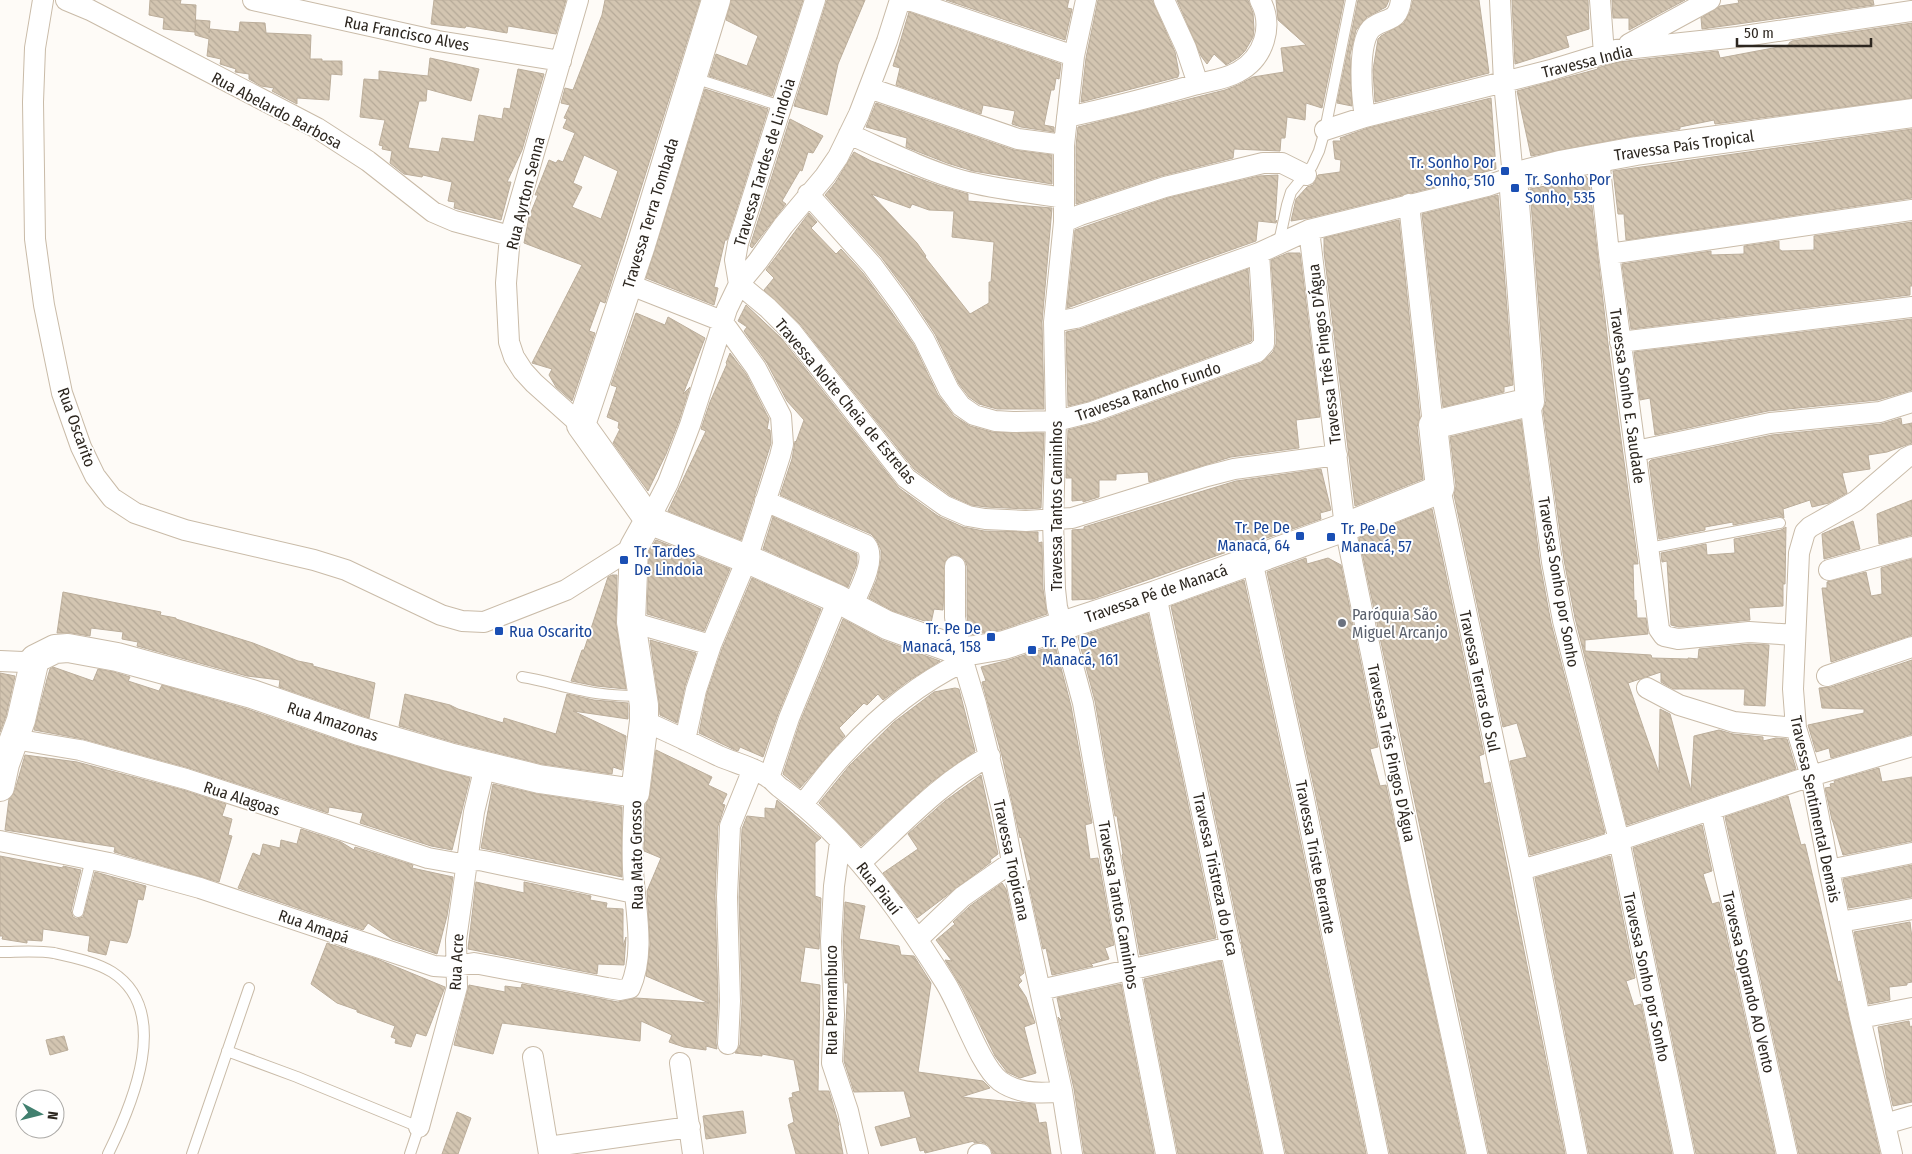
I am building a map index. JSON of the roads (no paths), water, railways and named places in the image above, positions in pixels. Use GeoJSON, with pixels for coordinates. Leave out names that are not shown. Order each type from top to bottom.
{"type":"FeatureCollection","features":[{"type":"Feature","properties":{"kind":"street","name":"Rua Oscarito"},"geometry":{"type":"LineString","coordinates":[[43,0],[35,48],[33,102],[36,249],[44,305],[62,393],[81,447],[96,476],[112,498],[135,513],[185,530],[314,560],[346,570],[441,615],[462,621],[484,622],[566,590],[634,547]]}},
{"type":"Feature","properties":{"kind":"street","name":"Rua Abelardo Barbosa"},"geometry":{"type":"LineString","coordinates":[[66,0],[90,10],[317,128],[368,161],[433,212],[454,221],[510,236]]}},
{"type":"Feature","properties":{"kind":"street","name":"Rua Francisco Alves"},"geometry":{"type":"LineString","coordinates":[[254,0],[438,41],[561,61]]}},
{"type":"Feature","properties":{"kind":"street","name":"Rua Ayrton Senna"},"geometry":{"type":"LineString","coordinates":[[578,0],[510,236],[506,283],[509,342],[514,357],[523,371],[581,425],[649,520]]}},
{"type":"Feature","properties":{"kind":"street","name":"Travessa Terra Tombada"},"geometry":{"type":"LineString","coordinates":[[581,425],[628,284],[716,0]]}},
{"type":"Feature","properties":{"kind":"street","name":"Travessa Tardes de Lindoia"},"geometry":{"type":"LineString","coordinates":[[739,284],[735,260],[736,250],[815,0]]}},
{"type":"Feature","properties":{"kind":"street"},"geometry":{"type":"LineString","coordinates":[[634,547],[668,483],[690,425],[722,321],[739,284],[838,157],[869,88],[900,0]]}},
{"type":"Feature","properties":{"kind":"street"},"geometry":{"type":"LineString","coordinates":[[909,0],[1074,56]]}},
{"type":"Feature","properties":{"kind":"street","name":"Travessa Tantos Caminhos"},"geometry":{"type":"LineString","coordinates":[[1086,0],[1074,56],[1064,145],[1064,222],[1054,322],[1056,421],[1055,589],[1062,625],[1083,703],[1130,969],[1166,1154]]}},
{"type":"Feature","properties":{"kind":"street"},"geometry":{"type":"LineString","coordinates":[[1164,0],[1186,48],[1198,84]]}},
{"type":"Feature","properties":{"kind":"street"},"geometry":{"type":"LineString","coordinates":[[1067,117],[1130,103],[1238,72],[1256,56],[1262,47],[1267,28],[1260,0]]}},
{"type":"Feature","properties":{"kind":"street"},"geometry":{"type":"LineString","coordinates":[[1365,117],[1362,92],[1362,61],[1365,39],[1372,27],[1396,16],[1399,12],[1401,0]]}},
{"type":"Feature","properties":{"kind":"street","name":"Travessa Sonho por Sonho"},"geometry":{"type":"LineString","coordinates":[[1500,0],[1504,82],[1514,177],[1530,402],[1552,562],[1563,621],[1619,840],[1684,1154]]}},
{"type":"Feature","properties":{"kind":"street"},"geometry":{"type":"LineString","coordinates":[[1600,0],[1610,52],[1710,0]]}},
{"type":"Feature","properties":{"kind":"street","name":"Travessa India"},"geometry":{"type":"LineString","coordinates":[[1326,130],[1365,117],[1504,82],[1610,52],[1738,37],[1884,8],[1912,11]]}},
{"type":"Feature","properties":{"kind":"street"},"geometry":{"type":"LineString","coordinates":[[869,88],[1010,137],[1064,145]]}},
{"type":"Feature","properties":{"kind":"street","name":"Travessa País Tropical"},"geometry":{"type":"LineString","coordinates":[[1054,322],[1076,318],[1259,253],[1279,242],[1309,230],[1487,186],[1560,165],[1636,151],[1912,113]]}},
{"type":"Feature","properties":{"kind":"street"},"geometry":{"type":"LineString","coordinates":[[849,134],[930,170],[957,179],[1064,198]]}},
{"type":"Feature","properties":{"kind":"street","name":"Travessa Sonho E. Saudade"},"geometry":{"type":"LineString","coordinates":[[1599,158],[1608,254],[1661,633],[1669,638],[1678,639],[1749,632],[1795,635]]}},
{"type":"Feature","properties":{"kind":"street"},"geometry":{"type":"LineString","coordinates":[[1064,222],[1165,187],[1263,163],[1282,163],[1306,175]]}},
{"type":"Feature","properties":{"kind":"street","name":"Travessa Rancho Fundo"},"geometry":{"type":"LineString","coordinates":[[808,194],[872,265],[900,302],[924,339],[949,390],[961,406],[974,415],[995,420],[1056,421],[1092,412],[1257,352],[1264,344],[1259,253]]}},
{"type":"Feature","properties":{"kind":"street","name":"Travessa Terras do Sul"},"geometry":{"type":"LineString","coordinates":[[1409,204],[1440,488],[1521,870],[1577,1154]]}},
{"type":"Feature","properties":{"kind":"street"},"geometry":{"type":"LineString","coordinates":[[1608,254],[1912,210]]}},
{"type":"Feature","properties":{"kind":"street","name":"Travessa Três Pingos D'Água"},"geometry":{"type":"LineString","coordinates":[[1309,230],[1345,527],[1420,891],[1477,1154]]}},
{"type":"Feature","properties":{"kind":"street"},"geometry":{"type":"LineString","coordinates":[[628,284],[722,321],[756,368],[781,416],[783,444],[747,559],[711,645],[696,690],[684,740]]}},
{"type":"Feature","properties":{"kind":"street","name":"Travessa Noite Cheia de Estrelas"},"geometry":{"type":"LineString","coordinates":[[739,284],[768,308],[791,331],[906,478],[945,506],[968,516],[985,520],[1054,520],[1088,514],[1234,469],[1337,455]]}},
{"type":"Feature","properties":{"kind":"street"},"geometry":{"type":"LineString","coordinates":[[1620,342],[1912,307]]}},
{"type":"Feature","properties":{"kind":"street"},"geometry":{"type":"LineString","coordinates":[[1433,425],[1530,402]]}},
{"type":"Feature","properties":{"kind":"street"},"geometry":{"type":"LineString","coordinates":[[1636,452],[1770,423],[1880,412],[1912,402]]}},
{"type":"Feature","properties":{"kind":"street","name":"Travessa Sentimental Demais"},"geometry":{"type":"LineString","coordinates":[[1892,1154],[1860,1018],[1811,776],[1796,728],[1793,689],[1799,554],[1805,532],[1810,527],[1856,501],[1912,455]]}},
{"type":"Feature","properties":{"kind":"street","name":"Travessa Pé de Manacá"},"geometry":{"type":"LineString","coordinates":[[649,520],[747,559],[845,603],[887,625],[962,656],[975,650],[1004,645],[1156,595],[1345,527],[1440,488]]}},
{"type":"Feature","properties":{"kind":"street"},"geometry":{"type":"LineString","coordinates":[[728,1044],[730,1001],[727,897],[730,826],[761,773],[845,603],[870,559],[870,550],[866,545],[765,501]]}},
{"type":"Feature","properties":{"kind":"street","name":"Rua Mato Grosso"},"geometry":{"type":"LineString","coordinates":[[630,988],[637,962],[633,869],[634,793],[643,709],[631,622],[634,547]]}},
{"type":"Feature","properties":{"kind":"street"},"geometry":{"type":"LineString","coordinates":[[1829,570],[1912,547]]}},
{"type":"Feature","properties":{"kind":"street","name":"Travessa Triste Berrante"},"geometry":{"type":"LineString","coordinates":[[1252,560],[1378,1154]]}},
{"type":"Feature","properties":{"kind":"street","name":"Travessa Tropicana"},"geometry":{"type":"LineString","coordinates":[[955,566],[955,617],[962,656],[990,756],[1062,1091],[1072,1154]]}},
{"type":"Feature","properties":{"kind":"street","name":"Travessa Tristreza do Jeca"},"geometry":{"type":"LineString","coordinates":[[1156,595],[1274,1154]]}},
{"type":"Feature","properties":{"kind":"street"},"geometry":{"type":"LineString","coordinates":[[631,622],[711,645]]}},
{"type":"Feature","properties":{"kind":"street"},"geometry":{"type":"LineString","coordinates":[[1834,674],[1912,646]]}},
{"type":"Feature","properties":{"kind":"street","name":"Rua Amazonas"},"geometry":{"type":"LineString","coordinates":[[35,659],[56,649],[68,648],[117,657],[252,694],[359,731],[485,766],[539,779],[634,793]]}},
{"type":"Feature","properties":{"kind":"street"},"geometry":{"type":"LineString","coordinates":[[802,805],[846,752],[868,730],[925,683],[962,656]]}},
{"type":"Feature","properties":{"kind":"street"},"geometry":{"type":"LineString","coordinates":[[0,661],[23,662],[35,659],[25,704],[5,763]]}},
{"type":"Feature","properties":{"kind":"street"},"geometry":{"type":"LineString","coordinates":[[1646,688],[1679,705],[1734,722],[1796,728]]}},
{"type":"Feature","properties":{"kind":"street","name":"Rua Piauí"},"geometry":{"type":"LineString","coordinates":[[643,709],[684,740],[761,773],[802,805],[860,863],[918,939],[952,994],[981,1055],[1000,1081],[1040,1094],[1062,1091]]}},
{"type":"Feature","properties":{"kind":"street"},"geometry":{"type":"LineString","coordinates":[[1521,870],[1619,840],[1811,776],[1912,746]]}},
{"type":"Feature","properties":{"kind":"street","name":"Rua Alagoas"},"geometry":{"type":"LineString","coordinates":[[5,763],[80,750],[186,779],[428,858],[449,863],[484,861],[634,893]]}},
{"type":"Feature","properties":{"kind":"street"},"geometry":{"type":"LineString","coordinates":[[860,863],[961,773],[990,756]]}},
{"type":"Feature","properties":{"kind":"street","name":"Rua Acre"},"geometry":{"type":"LineString","coordinates":[[419,1127],[458,987],[456,940],[474,812],[485,766]]}},
{"type":"Feature","properties":{"kind":"street","name":"Travessa Soprando AO Vento"},"geometry":{"type":"LineString","coordinates":[[1711,810],[1788,1154]]}},
{"type":"Feature","properties":{"kind":"street","name":"Rua Amapá"},"geometry":{"type":"LineString","coordinates":[[0,841],[91,859],[208,890],[434,966],[450,967],[474,963],[607,988],[620,990],[630,988]]}},
{"type":"Feature","properties":{"kind":"street","name":"Rua Pernambuco"},"geometry":{"type":"LineString","coordinates":[[840,842],[834,886],[831,941],[834,1014],[832,1063],[848,1110],[858,1154]]}},
{"type":"Feature","properties":{"kind":"street"},"geometry":{"type":"LineString","coordinates":[[1829,870],[1912,853]]}},
{"type":"Feature","properties":{"kind":"street"},"geometry":{"type":"LineString","coordinates":[[918,939],[962,897],[1012,862]]}},
{"type":"Feature","properties":{"kind":"street"},"geometry":{"type":"LineString","coordinates":[[1840,922],[1912,909]]}},
{"type":"Feature","properties":{"kind":"street"},"geometry":{"type":"LineString","coordinates":[[1040,990],[1231,947]]}},
{"type":"Feature","properties":{"kind":"street"},"geometry":{"type":"LineString","coordinates":[[1860,1018],[1912,1008]]}},
{"type":"Feature","properties":{"kind":"street"},"geometry":{"type":"LineString","coordinates":[[533,1057],[549,1151],[690,1127]]}},
{"type":"Feature","properties":{"kind":"street"},"geometry":{"type":"LineString","coordinates":[[680,1063],[694,1154]]}},
{"type":"Feature","properties":{"kind":"street"},"geometry":{"type":"LineString","coordinates":[[1885,1124],[1912,1116]]}},
{"type":"Feature","properties":{"kind":"lane"},"geometry":{"type":"LineString","coordinates":[[1279,242],[1291,192],[1306,175],[1319,151],[1326,130],[1351,0]]}},
{"type":"Feature","properties":{"kind":"lane"},"geometry":{"type":"LineString","coordinates":[[692,77],[781,106]]}},
{"type":"Feature","properties":{"kind":"lane"},"geometry":{"type":"LineString","coordinates":[[1650,548],[1780,523]]}},
{"type":"Feature","properties":{"kind":"lane"},"geometry":{"type":"LineString","coordinates":[[522,677],[546,681],[581,691],[613,696],[643,709]]}},
{"type":"Feature","properties":{"kind":"lane"},"geometry":{"type":"LineString","coordinates":[[78,912],[91,859]]}},
{"type":"Feature","properties":{"kind":"lane"},"geometry":{"type":"LineString","coordinates":[[0,952],[52,953],[90,963],[111,972],[126,985],[139,1003],[144,1028],[143,1054],[124,1121],[108,1154]]}},
{"type":"Feature","properties":{"kind":"lane"},"geometry":{"type":"LineString","coordinates":[[192,1154],[249,988]]}},
{"type":"Feature","properties":{"kind":"lane"},"geometry":{"type":"LineString","coordinates":[[227,1051],[297,1077],[419,1127]]}},
{"type":"Feature","properties":{"kind":"lane","name":"Rua Acre"},"geometry":{"type":"LineString","coordinates":[[410,1154],[419,1127]]}},
{"type":"Feature","properties":{"kind":"place","name":"Tr. Sonho Por Sonho, 510"},"geometry":{"type":"Point","coordinates":[1505,171]}},
{"type":"Feature","properties":{"kind":"place","name":"Tr. Sonho Por Sonho, 535"},"geometry":{"type":"Point","coordinates":[1515,188]}},
{"type":"Feature","properties":{"kind":"place","name":"Tr. Pe De Manacá, 64"},"geometry":{"type":"Point","coordinates":[1300,536]}},
{"type":"Feature","properties":{"kind":"place","name":"Tr. Pe De Manacá, 57"},"geometry":{"type":"Point","coordinates":[1331,537]}},
{"type":"Feature","properties":{"kind":"place","name":"Tr. Tardes De Lindoia"},"geometry":{"type":"Point","coordinates":[624,560]}},
{"type":"Feature","properties":{"kind":"place","name":"Paróquia São Miguel Arcanjo"},"geometry":{"type":"Point","coordinates":[1342,623]}},
{"type":"Feature","properties":{"kind":"place","name":"Rua Oscarito"},"geometry":{"type":"Point","coordinates":[499,631]}},
{"type":"Feature","properties":{"kind":"place","name":"Tr. Pe De Manacá, 158"},"geometry":{"type":"Point","coordinates":[991,637]}},
{"type":"Feature","properties":{"kind":"place","name":"Tr. Pe De Manacá, 161"},"geometry":{"type":"Point","coordinates":[1032,650]}}]}
